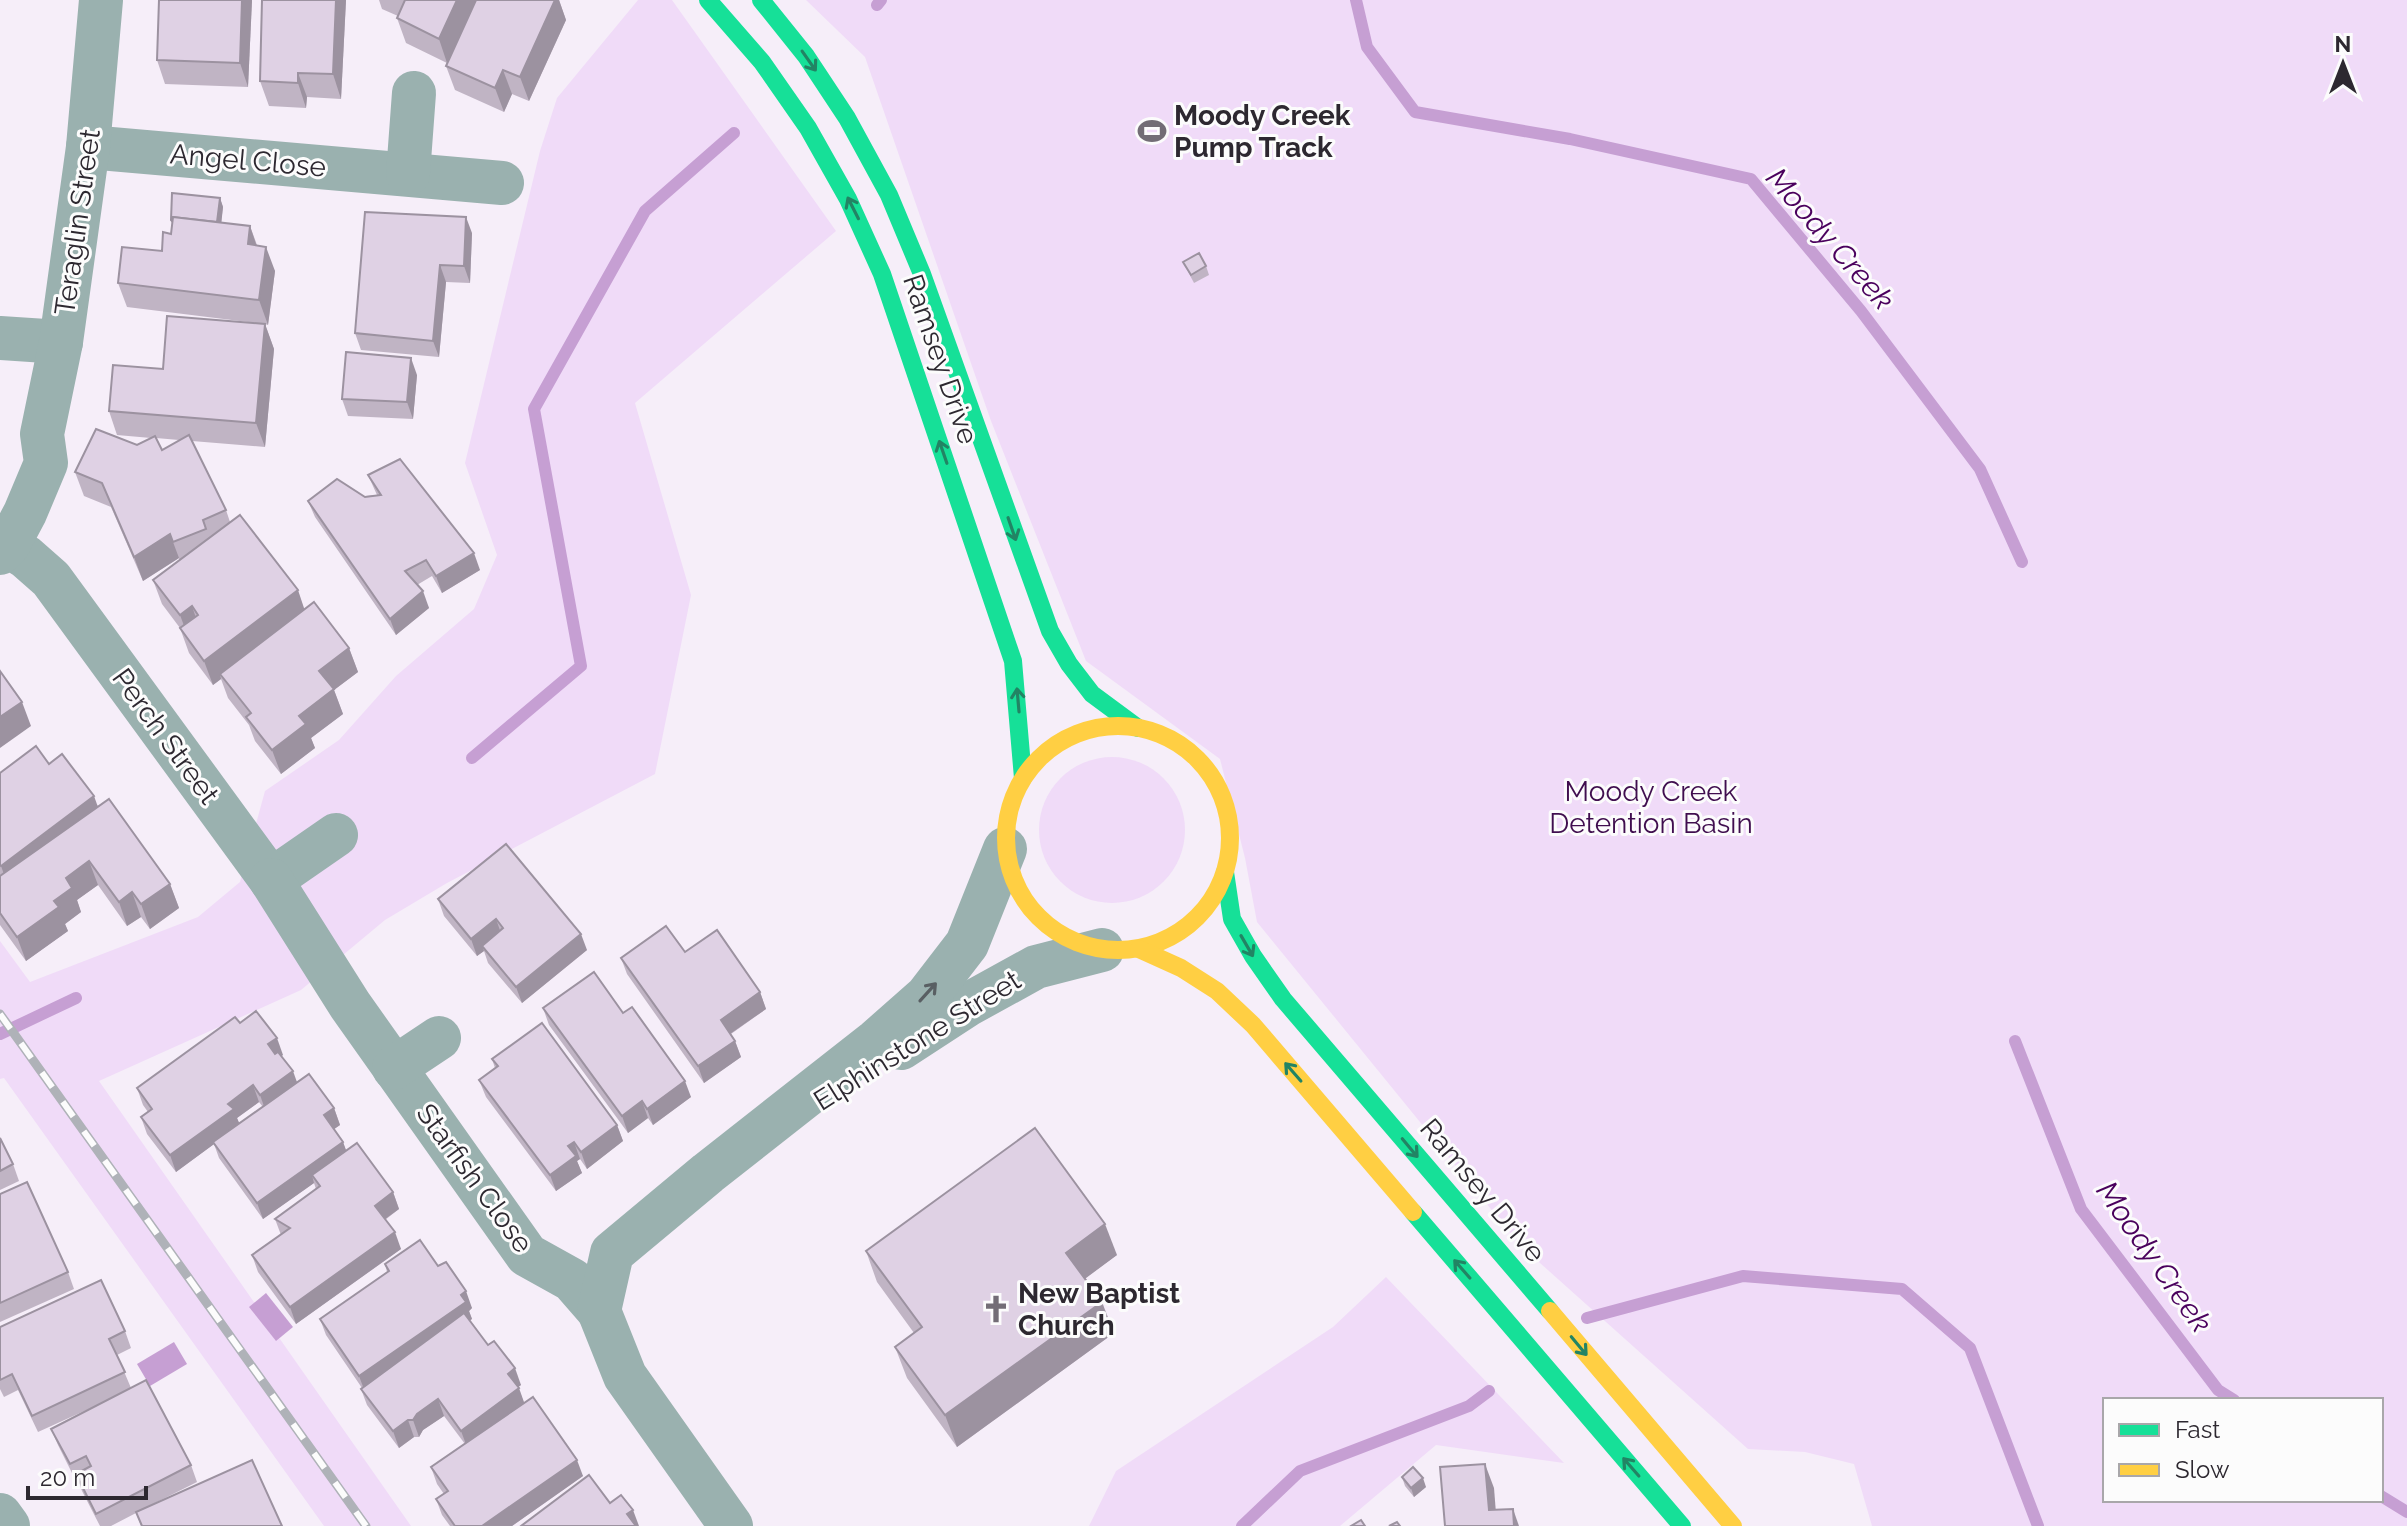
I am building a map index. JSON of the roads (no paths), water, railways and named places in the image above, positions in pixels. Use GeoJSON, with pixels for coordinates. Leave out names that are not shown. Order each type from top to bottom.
{"type":"FeatureCollection","features":[{"type":"Feature","properties":{"kind":"main road","name":"Ramsey Drive"},"geometry":{"type":"LineString","coordinates":[[708,0],[767,65],[799,111],[831,163],[877,262],[1013,661],[1023,778]]}},
{"type":"Feature","properties":{"kind":"main road","name":"Ramsey Drive"},"geometry":{"type":"LineString","coordinates":[[761,0],[806,56],[847,118],[889,195],[922,274],[1050,631],[1069,664],[1092,694],[1138,728]]}},
{"type":"Feature","properties":{"kind":"main road"},"geometry":{"type":"LineString","coordinates":[[1121,949],[1168,939],[1193,922],[1212,900],[1225,872],[1231,835],[1224,798],[1204,765],[1174,741],[1138,728],[1105,727],[1073,735],[1045,753],[1023,778],[1008,812],[1005,849],[1015,885],[1036,917],[1066,939],[1121,949],[1181,968],[1217,991],[1253,1025],[1682,1526]]}},
{"type":"Feature","properties":{"kind":"main road","name":"Ramsey Drive"},"geometry":{"type":"LineString","coordinates":[[1225,872],[1232,919],[1283,999],[1733,1526]]}},
{"type":"Feature","properties":{"kind":"street","name":"Teraglin Street"},"geometry":{"type":"LineString","coordinates":[[2,537],[25,513],[46,463],[42,434],[61,342],[88,147],[99,3]]}},
{"type":"Feature","properties":{"kind":"street"},"geometry":{"type":"LineString","coordinates":[[408,174],[414,93]]}},
{"type":"Feature","properties":{"kind":"street","name":"Angel Close"},"geometry":{"type":"LineString","coordinates":[[88,147],[502,183]]}},
{"type":"Feature","properties":{"kind":"street"},"geometry":{"type":"LineString","coordinates":[[0,338],[61,342]]}},
{"type":"Feature","properties":{"kind":"street","name":"Perch Street"},"geometry":{"type":"LineString","coordinates":[[2,537],[51,579],[271,880]]}},
{"type":"Feature","properties":{"kind":"street"},"geometry":{"type":"LineString","coordinates":[[271,880],[336,835]]}},
{"type":"Feature","properties":{"kind":"street","name":"Elphinstone Street"},"geometry":{"type":"LineString","coordinates":[[550,1268],[580,1264],[612,1253],[876,1041],[927,996],[967,944],[1005,849]]}},
{"type":"Feature","properties":{"kind":"street","name":"Starfish Close"},"geometry":{"type":"LineString","coordinates":[[271,880],[350,1005],[527,1255],[572,1280],[599,1311]]}},
{"type":"Feature","properties":{"kind":"street","name":"Elphinstone Street"},"geometry":{"type":"LineString","coordinates":[[739,1149],[967,1005],[1036,967],[1121,949]]}},
{"type":"Feature","properties":{"kind":"street"},"geometry":{"type":"LineString","coordinates":[[394,1068],[439,1038]]}},
{"type":"Feature","properties":{"kind":"street"},"geometry":{"type":"LineString","coordinates":[[612,1253],[599,1311],[625,1376],[731,1526]]}},
{"type":"Feature","properties":{"kind":"street"},"geometry":{"type":"LineString","coordinates":[[0,1515],[8,1526]]}},
{"type":"Feature","properties":{"kind":"waterway"},"geometry":{"type":"LineString","coordinates":[[877,5],[881,0]]}},
{"type":"Feature","properties":{"kind":"waterway","name":"Moody Creek"},"geometry":{"type":"LineString","coordinates":[[1356,0],[1367,47],[1415,112],[1570,139],[1751,179],[1861,311],[1980,469],[2022,562]]}},
{"type":"Feature","properties":{"kind":"waterway"},"geometry":{"type":"LineString","coordinates":[[472,758],[581,666],[534,409],[645,211],[734,133]]}},
{"type":"Feature","properties":{"kind":"waterway"},"geometry":{"type":"LineString","coordinates":[[0,1034],[76,998]]}},
{"type":"Feature","properties":{"kind":"waterway","name":"Moody Creek"},"geometry":{"type":"LineString","coordinates":[[2015,1041],[2081,1209],[2218,1390],[2231,1398]]}},
{"type":"Feature","properties":{"kind":"waterway"},"geometry":{"type":"LineString","coordinates":[[1587,1318],[1743,1276],[1902,1289],[1970,1348],[2038,1526]]}},
{"type":"Feature","properties":{"kind":"waterway"},"geometry":{"type":"LineString","coordinates":[[1242,1526],[1300,1471],[1469,1406],[1489,1391]]}},
{"type":"Feature","properties":{"kind":"waterway","name":"Moody Creek"},"geometry":{"type":"LineString","coordinates":[[2383,1497],[2407,1512]]}},
{"type":"Feature","properties":{"kind":"railway"},"geometry":{"type":"LineString","coordinates":[[0,1014],[366,1526]]}},
{"type":"Feature","properties":{"kind":"place","name":"Moody Creek Pump Track"},"geometry":{"type":"Point","coordinates":[1152,131]}},
{"type":"Feature","properties":{"kind":"place","name":"New Baptist Church"},"geometry":{"type":"Point","coordinates":[996,1309]}},
{"type":"Feature","properties":{"kind":"park label","name":"Moody Creek Detention Basin"},"geometry":{"type":"Point","coordinates":[1651,807]}}]}
